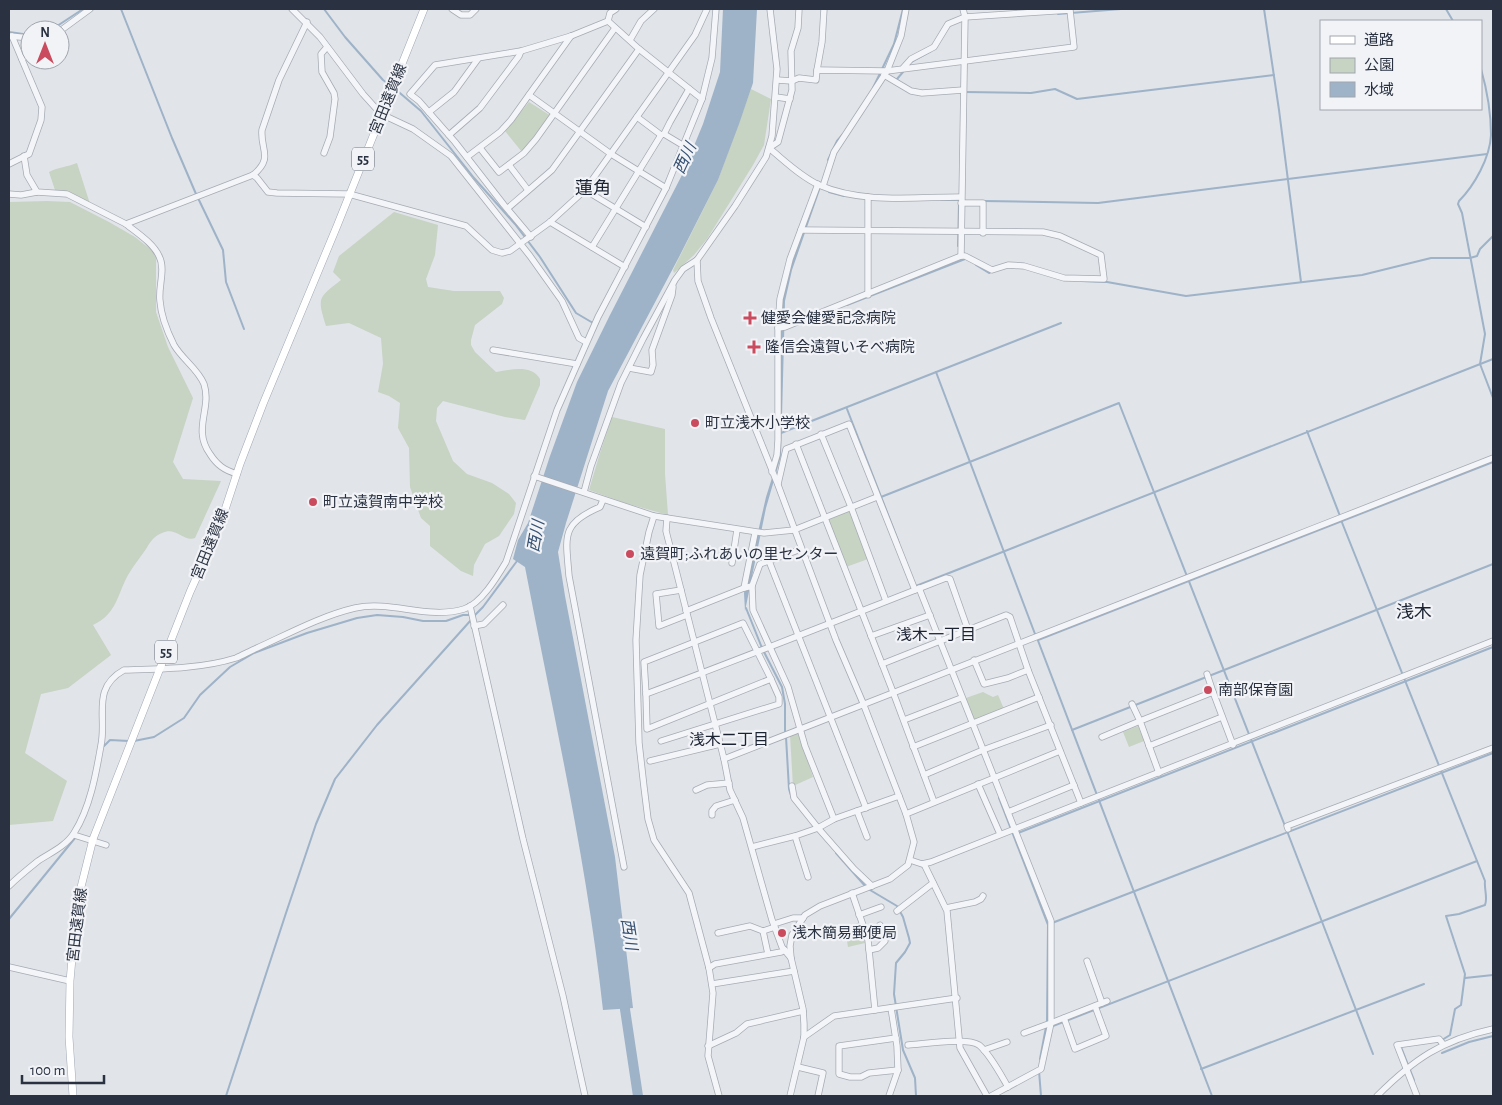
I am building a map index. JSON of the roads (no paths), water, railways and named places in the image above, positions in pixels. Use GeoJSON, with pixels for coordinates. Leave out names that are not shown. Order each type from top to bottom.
{"type":"FeatureCollection","features":[{"type":"Feature","properties":{"kind":"main road","name":"宮田遠賀線"},"geometry":{"type":"LineString","coordinates":[[73,1096],[70,981],[79,895],[93,839],[190,592],[220,525],[263,404],[424,9]]}},
{"type":"Feature","properties":{"kind":"street"},"geometry":{"type":"LineString","coordinates":[[70,24],[90,9]]}},
{"type":"Feature","properties":{"kind":"street"},"geometry":{"type":"LineString","coordinates":[[292,9],[307,22],[381,114],[413,129],[452,156],[530,256],[562,301],[579,338],[586,342]]}},
{"type":"Feature","properties":{"kind":"street"},"geometry":{"type":"LineString","coordinates":[[452,9],[461,15],[470,15],[476,9]]}},
{"type":"Feature","properties":{"kind":"street"},"geometry":{"type":"LineString","coordinates":[[531,237],[429,112],[410,94],[435,65],[522,51],[571,36],[608,21],[613,11],[604,9]]}},
{"type":"Feature","properties":{"kind":"street"},"geometry":{"type":"LineString","coordinates":[[630,40],[641,21],[654,9]]}},
{"type":"Feature","properties":{"kind":"street"},"geometry":{"type":"LineString","coordinates":[[253,175],[258,178],[268,192],[350,194],[466,226],[492,250],[502,253],[510,251],[550,222],[585,190],[695,35],[707,9]]}},
{"type":"Feature","properties":{"kind":"street"},"geometry":{"type":"LineString","coordinates":[[9,886],[23,872],[62,846],[74,834],[87,803],[102,744],[102,703],[109,681],[116,674],[124,670],[216,663],[237,657],[355,608],[376,605],[440,612],[463,610],[470,606],[496,578],[506,562],[557,410],[586,342],[666,188],[684,146],[702,99],[712,58],[716,9]]}},
{"type":"Feature","properties":{"kind":"street"},"geometry":{"type":"LineString","coordinates":[[584,492],[604,429],[629,368],[673,283],[684,269],[697,260],[762,164],[769,148],[776,97],[777,69],[770,9]]}},
{"type":"Feature","properties":{"kind":"street"},"geometry":{"type":"LineString","coordinates":[[769,148],[778,142],[789,107],[792,81],[791,51],[798,28],[799,9]]}},
{"type":"Feature","properties":{"kind":"street"},"geometry":{"type":"LineString","coordinates":[[776,80],[792,81],[799,78],[816,80],[822,42],[824,9]]}},
{"type":"Feature","properties":{"kind":"street"},"geometry":{"type":"LineString","coordinates":[[772,472],[777,455],[778,440],[778,328],[780,299],[790,259],[834,152],[885,73],[901,36],[906,9]]}},
{"type":"Feature","properties":{"kind":"street"},"geometry":{"type":"LineString","coordinates":[[961,256],[963,9]]}},
{"type":"Feature","properties":{"kind":"street"},"geometry":{"type":"LineString","coordinates":[[818,70],[885,73],[903,68],[1074,47],[1070,10],[964,17],[948,24],[934,47],[911,59],[903,68]]}},
{"type":"Feature","properties":{"kind":"street"},"geometry":{"type":"LineString","coordinates":[[608,21],[639,49],[702,99]]}},
{"type":"Feature","properties":{"kind":"street"},"geometry":{"type":"LineString","coordinates":[[126,224],[253,175],[259,170],[264,161],[265,147],[261,137],[262,130],[278,80],[307,22]]}},
{"type":"Feature","properties":{"kind":"street"},"geometry":{"type":"LineString","coordinates":[[480,148],[499,172],[509,165],[530,146],[615,28]]}},
{"type":"Feature","properties":{"kind":"street"},"geometry":{"type":"LineString","coordinates":[[11,36],[20,55]]}},
{"type":"Feature","properties":{"kind":"street"},"geometry":{"type":"LineString","coordinates":[[467,157],[511,120],[571,36]]}},
{"type":"Feature","properties":{"kind":"street"},"geometry":{"type":"LineString","coordinates":[[324,153],[330,137],[335,102],[334,93],[322,72],[321,54],[327,47]]}},
{"type":"Feature","properties":{"kind":"street"},"geometry":{"type":"LineString","coordinates":[[508,208],[552,170],[639,49]]}},
{"type":"Feature","properties":{"kind":"street"},"geometry":{"type":"LineString","coordinates":[[448,135],[489,98],[522,51]]}},
{"type":"Feature","properties":{"kind":"street"},"geometry":{"type":"LineString","coordinates":[[429,112],[454,92],[478,59]]}},
{"type":"Feature","properties":{"kind":"street"},"geometry":{"type":"LineString","coordinates":[[9,164],[29,154],[41,120],[42,107],[27,70]]}},
{"type":"Feature","properties":{"kind":"street"},"geometry":{"type":"LineString","coordinates":[[885,73],[911,91],[922,93],[963,90]]}},
{"type":"Feature","properties":{"kind":"street"},"geometry":{"type":"LineString","coordinates":[[592,247],[690,89]]}},
{"type":"Feature","properties":{"kind":"street"},"geometry":{"type":"LineString","coordinates":[[529,95],[611,154],[666,188]]}},
{"type":"Feature","properties":{"kind":"street"},"geometry":{"type":"LineString","coordinates":[[776,97],[790,99]]}},
{"type":"Feature","properties":{"kind":"street"},"geometry":{"type":"LineString","coordinates":[[775,104],[789,107]]}},
{"type":"Feature","properties":{"kind":"street"},"geometry":{"type":"LineString","coordinates":[[637,118],[684,146]]}},
{"type":"Feature","properties":{"kind":"street"},"geometry":{"type":"LineString","coordinates":[[769,148],[793,168],[821,185],[852,196],[961,200],[983,203],[983,233]]}},
{"type":"Feature","properties":{"kind":"street"},"geometry":{"type":"LineString","coordinates":[[24,156],[27,174],[38,192]]}},
{"type":"Feature","properties":{"kind":"street"},"geometry":{"type":"LineString","coordinates":[[509,165],[528,190]]}},
{"type":"Feature","properties":{"kind":"street"},"geometry":{"type":"LineString","coordinates":[[585,190],[646,227]]}},
{"type":"Feature","properties":{"kind":"street"},"geometry":{"type":"LineString","coordinates":[[9,194],[21,195],[38,192],[67,194],[126,224],[156,249],[162,267],[160,301],[163,319],[174,346],[200,376],[206,393],[201,435],[203,444],[219,466],[224,470],[237,474]]}},
{"type":"Feature","properties":{"kind":"street"},"geometry":{"type":"LineString","coordinates":[[868,197],[868,295]]}},
{"type":"Feature","properties":{"kind":"street"},"geometry":{"type":"LineString","coordinates":[[550,222],[625,267]]}},
{"type":"Feature","properties":{"kind":"street"},"geometry":{"type":"LineString","coordinates":[[778,328],[868,295],[961,256],[965,256],[992,270],[1008,265],[1024,266],[1064,278],[1104,279],[1101,255],[1060,236],[1044,232],[983,233],[801,230]]}},
{"type":"Feature","properties":{"kind":"street"},"geometry":{"type":"LineString","coordinates":[[697,260],[698,281],[711,318],[778,485],[829,623],[863,703],[906,814],[914,842],[908,865],[890,879],[820,906],[803,918],[792,935],[790,946],[791,958],[803,1012],[804,1037],[790,1096]]}},
{"type":"Feature","properties":{"kind":"street"},"geometry":{"type":"LineString","coordinates":[[629,368],[651,372],[652,350],[672,295],[673,283]]}},
{"type":"Feature","properties":{"kind":"street"},"geometry":{"type":"LineString","coordinates":[[493,350],[577,364]]}},
{"type":"Feature","properties":{"kind":"street"},"geometry":{"type":"LineString","coordinates":[[778,485],[786,448],[849,424],[877,497],[930,615],[961,698],[1051,921],[1051,1023],[1042,1069],[991,1096]]}},
{"type":"Feature","properties":{"kind":"street"},"geometry":{"type":"LineString","coordinates":[[821,434],[886,601]]}},
{"type":"Feature","properties":{"kind":"street"},"geometry":{"type":"LineString","coordinates":[[796,444],[904,720],[934,802]]}},
{"type":"Feature","properties":{"kind":"street"},"geometry":{"type":"LineString","coordinates":[[724,760],[863,703],[1493,458]]}},
{"type":"Feature","properties":{"kind":"street"},"geometry":{"type":"LineString","coordinates":[[534,476],[654,516],[755,533],[794,530],[877,497]]}},
{"type":"Feature","properties":{"kind":"street"},"geometry":{"type":"LineString","coordinates":[[603,500],[600,507],[578,518],[573,523],[567,537],[567,548],[569,576],[624,867]]}},
{"type":"Feature","properties":{"kind":"street"},"geometry":{"type":"LineString","coordinates":[[654,516],[640,575],[636,640],[639,743],[644,788],[648,819],[654,840],[689,893],[709,968],[713,1002],[708,1046],[710,1069],[719,1096]]}},
{"type":"Feature","properties":{"kind":"street"},"geometry":{"type":"LineString","coordinates":[[667,518],[666,531],[724,760],[728,783],[743,818],[775,926],[784,950],[791,958]]}},
{"type":"Feature","properties":{"kind":"street"},"geometry":{"type":"LineString","coordinates":[[732,563],[737,530]]}},
{"type":"Feature","properties":{"kind":"street"},"geometry":{"type":"LineString","coordinates":[[744,588],[755,533]]}},
{"type":"Feature","properties":{"kind":"street"},"geometry":{"type":"LineString","coordinates":[[802,549],[760,564],[752,586],[753,610],[768,647],[788,687],[799,729],[816,778],[834,820]]}},
{"type":"Feature","properties":{"kind":"street"},"geometry":{"type":"LineString","coordinates":[[769,561],[866,808]]}},
{"type":"Feature","properties":{"kind":"street"},"geometry":{"type":"LineString","coordinates":[[646,694],[946,578],[950,579],[968,630]]}},
{"type":"Feature","properties":{"kind":"street"},"geometry":{"type":"LineString","coordinates":[[681,590],[656,594],[658,626],[752,586]]}},
{"type":"Feature","properties":{"kind":"street"},"geometry":{"type":"LineString","coordinates":[[470,606],[523,839],[561,988],[585,1096]]}},
{"type":"Feature","properties":{"kind":"street"},"geometry":{"type":"LineString","coordinates":[[474,626],[484,624],[503,606]]}},
{"type":"Feature","properties":{"kind":"street"},"geometry":{"type":"LineString","coordinates":[[871,636],[930,615]]}},
{"type":"Feature","properties":{"kind":"street"},"geometry":{"type":"LineString","coordinates":[[882,664],[1006,615],[1010,617],[1028,670],[1081,803]]}},
{"type":"Feature","properties":{"kind":"street"},"geometry":{"type":"LineString","coordinates":[[661,741],[780,704],[779,697],[771,679],[758,651],[743,623],[644,662],[647,729],[771,679]]}},
{"type":"Feature","properties":{"kind":"street"},"geometry":{"type":"LineString","coordinates":[[910,860],[924,864],[931,862],[1233,745],[1493,641]]}},
{"type":"Feature","properties":{"kind":"street"},"geometry":{"type":"LineString","coordinates":[[974,660],[984,684],[1008,678],[1028,670]]}},
{"type":"Feature","properties":{"kind":"street"},"geometry":{"type":"LineString","coordinates":[[1207,674],[1233,745]]}},
{"type":"Feature","properties":{"kind":"street"},"geometry":{"type":"LineString","coordinates":[[1102,737],[1213,692]]}},
{"type":"Feature","properties":{"kind":"street"},"geometry":{"type":"LineString","coordinates":[[914,747],[1039,697]]}},
{"type":"Feature","properties":{"kind":"street"},"geometry":{"type":"LineString","coordinates":[[904,720],[961,698]]}},
{"type":"Feature","properties":{"kind":"street"},"geometry":{"type":"LineString","coordinates":[[1132,704],[1159,773]]}},
{"type":"Feature","properties":{"kind":"street"},"geometry":{"type":"LineString","coordinates":[[1149,746],[1222,717]]}},
{"type":"Feature","properties":{"kind":"street"},"geometry":{"type":"LineString","coordinates":[[924,775],[983,750],[1051,725]]}},
{"type":"Feature","properties":{"kind":"street"},"geometry":{"type":"LineString","coordinates":[[650,761],[720,744]]}},
{"type":"Feature","properties":{"kind":"street"},"geometry":{"type":"LineString","coordinates":[[1288,829],[1287,826],[1493,748]]}},
{"type":"Feature","properties":{"kind":"street"},"geometry":{"type":"LineString","coordinates":[[906,814],[1060,751]]}},
{"type":"Feature","properties":{"kind":"street"},"geometry":{"type":"LineString","coordinates":[[696,790],[707,785],[728,783]]}},
{"type":"Feature","properties":{"kind":"street"},"geometry":{"type":"LineString","coordinates":[[978,784],[1000,834]]}},
{"type":"Feature","properties":{"kind":"street"},"geometry":{"type":"LineString","coordinates":[[792,786],[794,798],[871,887]]}},
{"type":"Feature","properties":{"kind":"street"},"geometry":{"type":"LineString","coordinates":[[1008,812],[1074,786]]}},
{"type":"Feature","properties":{"kind":"street"},"geometry":{"type":"LineString","coordinates":[[752,847],[795,836],[899,796]]}},
{"type":"Feature","properties":{"kind":"street"},"geometry":{"type":"LineString","coordinates":[[712,815],[712,811],[716,806],[735,800]]}},
{"type":"Feature","properties":{"kind":"street"},"geometry":{"type":"LineString","coordinates":[[857,811],[867,837]]}},
{"type":"Feature","properties":{"kind":"street"},"geometry":{"type":"LineString","coordinates":[[74,834],[106,845]]}},
{"type":"Feature","properties":{"kind":"street"},"geometry":{"type":"LineString","coordinates":[[795,836],[808,878]]}},
{"type":"Feature","properties":{"kind":"street"},"geometry":{"type":"LineString","coordinates":[[924,864],[946,908],[960,1048],[987,1096]]}},
{"type":"Feature","properties":{"kind":"street"},"geometry":{"type":"LineString","coordinates":[[897,911],[933,883]]}},
{"type":"Feature","properties":{"kind":"street"},"geometry":{"type":"LineString","coordinates":[[852,894],[868,940],[874,1010]]}},
{"type":"Feature","properties":{"kind":"street"},"geometry":{"type":"LineString","coordinates":[[946,908],[975,902],[982,899],[983,896]]}},
{"type":"Feature","properties":{"kind":"street"},"geometry":{"type":"LineString","coordinates":[[859,915],[881,908]]}},
{"type":"Feature","properties":{"kind":"street"},"geometry":{"type":"LineString","coordinates":[[718,933],[750,926],[763,930],[793,918],[803,918]]}},
{"type":"Feature","properties":{"kind":"street"},"geometry":{"type":"LineString","coordinates":[[869,950],[878,948],[885,941],[880,925]]}},
{"type":"Feature","properties":{"kind":"street"},"geometry":{"type":"LineString","coordinates":[[763,930],[768,954]]}},
{"type":"Feature","properties":{"kind":"street"},"geometry":{"type":"LineString","coordinates":[[709,968],[715,964],[784,950]]}},
{"type":"Feature","properties":{"kind":"street"},"geometry":{"type":"LineString","coordinates":[[1024,1033],[1105,1002],[1087,961]]}},
{"type":"Feature","properties":{"kind":"street"},"geometry":{"type":"LineString","coordinates":[[9,967],[70,981]]}},
{"type":"Feature","properties":{"kind":"street"},"geometry":{"type":"LineString","coordinates":[[712,984],[794,971]]}},
{"type":"Feature","properties":{"kind":"street"},"geometry":{"type":"LineString","coordinates":[[804,1037],[834,1016],[956,998]]}},
{"type":"Feature","properties":{"kind":"street"},"geometry":{"type":"LineString","coordinates":[[1064,1018],[1075,1049],[1106,1036],[1095,1006]]}},
{"type":"Feature","properties":{"kind":"street"},"geometry":{"type":"LineString","coordinates":[[889,1096],[898,1070],[896,1038],[891,1008]]}},
{"type":"Feature","properties":{"kind":"street"},"geometry":{"type":"LineString","coordinates":[[708,1046],[736,1033],[747,1024],[803,1012]]}},
{"type":"Feature","properties":{"kind":"street"},"geometry":{"type":"LineString","coordinates":[[1377,1096],[1406,1069],[1429,1052],[1443,1044],[1467,1035],[1493,1029]]}},
{"type":"Feature","properties":{"kind":"street"},"geometry":{"type":"LineString","coordinates":[[896,1038],[839,1046],[839,1074],[861,1077],[869,1073],[898,1070]]}},
{"type":"Feature","properties":{"kind":"street"},"geometry":{"type":"LineString","coordinates":[[1417,1096],[1397,1045],[1439,1039],[1443,1044]]}},
{"type":"Feature","properties":{"kind":"street"},"geometry":{"type":"LineString","coordinates":[[984,1050],[1007,1042]]}},
{"type":"Feature","properties":{"kind":"street"},"geometry":{"type":"LineString","coordinates":[[908,1045],[976,1043],[984,1050],[1008,1087]]}},
{"type":"Feature","properties":{"kind":"street"},"geometry":{"type":"LineString","coordinates":[[798,1067],[823,1073],[818,1096]]}},
{"type":"Feature","properties":{"kind":"water"},"geometry":{"type":"Polygon","coordinates":[[[723,9],[757,9],[753,83],[718,180],[608,391],[558,552],[615,857],[633,1008],[603,1010],[579,843],[558,732],[525,567],[513,559],[518,540],[528,523],[577,382],[682,175],[703,124],[720,72],[723,9]]]}},
{"type":"Feature","properties":{"kind":"water"},"geometry":{"type":"Polygon","coordinates":[[[819,187],[821,187],[792,270],[785,301],[781,456],[766,508],[745,611],[744,593],[766,497],[777,462],[781,302],[788,274],[819,187]]]}},
{"type":"Feature","properties":{"kind":"waterway"},"geometry":{"type":"LineString","coordinates":[[66,20],[83,9]]}},
{"type":"Feature","properties":{"kind":"waterway"},"geometry":{"type":"LineString","coordinates":[[121,9],[196,194]]}},
{"type":"Feature","properties":{"kind":"waterway"},"geometry":{"type":"LineString","coordinates":[[324,9],[345,37],[383,80],[390,85]]}},
{"type":"Feature","properties":{"kind":"waterway"},"geometry":{"type":"LineString","coordinates":[[873,88],[894,44],[903,9]]}},
{"type":"Feature","properties":{"kind":"waterway"},"geometry":{"type":"LineString","coordinates":[[1058,14],[1121,9]]}},
{"type":"Feature","properties":{"kind":"waterway"},"geometry":{"type":"LineString","coordinates":[[1264,9],[1301,282]]}},
{"type":"Feature","properties":{"kind":"waterway"},"geometry":{"type":"LineString","coordinates":[[1446,9],[1452,20]]}},
{"type":"Feature","properties":{"kind":"waterway"},"geometry":{"type":"LineString","coordinates":[[9,32],[20,34]]}},
{"type":"Feature","properties":{"kind":"waterway"},"geometry":{"type":"LineString","coordinates":[[911,62],[931,51]]}},
{"type":"Feature","properties":{"kind":"waterway"},"geometry":{"type":"LineString","coordinates":[[897,79],[903,72]]}},
{"type":"Feature","properties":{"kind":"waterway"},"geometry":{"type":"LineString","coordinates":[[1482,73],[1489,110],[1490,144],[1480,171],[1458,204],[1462,213],[1485,334],[1480,364],[1493,398]]}},
{"type":"Feature","properties":{"kind":"waterway"},"geometry":{"type":"LineString","coordinates":[[965,92],[1031,93],[1055,89],[1077,99],[1274,75]]}},
{"type":"Feature","properties":{"kind":"waterway"},"geometry":{"type":"LineString","coordinates":[[890,76],[899,81]]}},
{"type":"Feature","properties":{"kind":"waterway"},"geometry":{"type":"LineString","coordinates":[[394,88],[421,111],[474,178],[515,224],[540,257],[576,313],[593,323]]}},
{"type":"Feature","properties":{"kind":"waterway"},"geometry":{"type":"LineString","coordinates":[[828,160],[837,141],[843,134]]}},
{"type":"Feature","properties":{"kind":"waterway"},"geometry":{"type":"LineString","coordinates":[[983,201],[1098,203],[1487,154]]}},
{"type":"Feature","properties":{"kind":"waterway"},"geometry":{"type":"LineString","coordinates":[[829,192],[844,196]]}},
{"type":"Feature","properties":{"kind":"waterway"},"geometry":{"type":"LineString","coordinates":[[198,198],[223,250],[226,282],[244,329]]}},
{"type":"Feature","properties":{"kind":"waterway"},"geometry":{"type":"LineString","coordinates":[[941,200],[961,200]]}},
{"type":"Feature","properties":{"kind":"waterway"},"geometry":{"type":"LineString","coordinates":[[958,246],[959,203]]}},
{"type":"Feature","properties":{"kind":"waterway"},"geometry":{"type":"LineString","coordinates":[[1081,281],[1107,282],[1186,296],[1362,275],[1431,258],[1470,258],[1477,256],[1480,249],[1493,236]]}},
{"type":"Feature","properties":{"kind":"waterway"},"geometry":{"type":"LineString","coordinates":[[847,305],[965,259]]}},
{"type":"Feature","properties":{"kind":"waterway"},"geometry":{"type":"LineString","coordinates":[[976,265],[989,273],[991,272]]}},
{"type":"Feature","properties":{"kind":"waterway"},"geometry":{"type":"LineString","coordinates":[[781,433],[1061,323]]}},
{"type":"Feature","properties":{"kind":"waterway"},"geometry":{"type":"LineString","coordinates":[[916,586],[1493,359]]}},
{"type":"Feature","properties":{"kind":"waterway"},"geometry":{"type":"LineString","coordinates":[[936,372],[1035,634]]}},
{"type":"Feature","properties":{"kind":"waterway"},"geometry":{"type":"LineString","coordinates":[[881,497],[1119,403],[1285,826]]}},
{"type":"Feature","properties":{"kind":"waterway"},"geometry":{"type":"LineString","coordinates":[[847,409],[899,543]]}},
{"type":"Feature","properties":{"kind":"waterway"},"geometry":{"type":"LineString","coordinates":[[1307,431],[1340,516]]}},
{"type":"Feature","properties":{"kind":"waterway"},"geometry":{"type":"LineString","coordinates":[[1038,640],[1493,462]]}},
{"type":"Feature","properties":{"kind":"waterway"},"geometry":{"type":"LineString","coordinates":[[1341,520],[1485,881],[1485,905],[1459,914],[1446,916],[1465,974],[1461,1005],[1455,1009],[1450,1035],[1442,1040]]}},
{"type":"Feature","properties":{"kind":"waterway"},"geometry":{"type":"LineString","coordinates":[[474,616],[483,607],[517,561]]}},
{"type":"Feature","properties":{"kind":"waterway"},"geometry":{"type":"LineString","coordinates":[[1072,730],[1493,564]]}},
{"type":"Feature","properties":{"kind":"waterway"},"geometry":{"type":"LineString","coordinates":[[746,608],[762,648]]}},
{"type":"Feature","properties":{"kind":"waterway"},"geometry":{"type":"LineString","coordinates":[[134,741],[154,737],[184,718],[200,695],[230,667],[254,653],[307,633],[357,618],[377,615],[423,621],[446,621],[463,615],[471,615]]}},
{"type":"Feature","properties":{"kind":"waterway"},"geometry":{"type":"LineString","coordinates":[[226,1096],[316,824],[335,779],[377,725],[471,620]]}},
{"type":"Feature","properties":{"kind":"waterway"},"geometry":{"type":"LineString","coordinates":[[1037,638],[1212,1096]]}},
{"type":"Feature","properties":{"kind":"waterway"},"geometry":{"type":"LineString","coordinates":[[1018,833],[1493,647]]}},
{"type":"Feature","properties":{"kind":"waterway"},"geometry":{"type":"LineString","coordinates":[[764,652],[782,687],[785,704],[785,732]]}},
{"type":"Feature","properties":{"kind":"waterway"},"geometry":{"type":"LineString","coordinates":[[786,737],[789,789],[792,799]]}},
{"type":"Feature","properties":{"kind":"waterway"},"geometry":{"type":"LineString","coordinates":[[104,746],[110,740],[129,741]]}},
{"type":"Feature","properties":{"kind":"waterway"},"geometry":{"type":"LineString","coordinates":[[1052,923],[1493,753]]}},
{"type":"Feature","properties":{"kind":"waterway"},"geometry":{"type":"LineString","coordinates":[[999,798],[1048,925],[1047,1022]]}},
{"type":"Feature","properties":{"kind":"waterway"},"geometry":{"type":"LineString","coordinates":[[1287,831],[1373,1054]]}},
{"type":"Feature","properties":{"kind":"waterway"},"geometry":{"type":"LineString","coordinates":[[9,919],[75,838]]}},
{"type":"Feature","properties":{"kind":"waterway"},"geometry":{"type":"LineString","coordinates":[[836,853],[866,887]]}},
{"type":"Feature","properties":{"kind":"waterway"},"geometry":{"type":"LineString","coordinates":[[1053,1026],[1477,861]]}},
{"type":"Feature","properties":{"kind":"waterway"},"geometry":{"type":"LineString","coordinates":[[870,890],[897,906],[903,917],[909,938],[910,943],[896,963],[894,994],[903,1050],[915,1078],[916,1096]]}},
{"type":"Feature","properties":{"kind":"waterway"},"geometry":{"type":"LineString","coordinates":[[1465,978],[1493,975]]}},
{"type":"Feature","properties":{"kind":"waterway"},"geometry":{"type":"LineString","coordinates":[[1201,1069],[1424,984]]}},
{"type":"Feature","properties":{"kind":"waterway","name":"西川"},"geometry":{"type":"LineString","coordinates":[[623,996],[638,1096]]}},
{"type":"Feature","properties":{"kind":"waterway"},"geometry":{"type":"LineString","coordinates":[[1040,1059],[1046,1027]]}},
{"type":"Feature","properties":{"kind":"waterway"},"geometry":{"type":"LineString","coordinates":[[1442,1053],[1469,1042],[1493,1036]]}},
{"type":"Feature","properties":{"kind":"waterway"},"geometry":{"type":"LineString","coordinates":[[1401,1047],[1414,1080]]}},
{"type":"Feature","properties":{"kind":"waterway"},"geometry":{"type":"LineString","coordinates":[[1039,1071],[1041,1096]]}},
{"type":"Feature","properties":{"kind":"place","name":"健愛会健愛記念病院"},"geometry":{"type":"Point","coordinates":[750,318]}},
{"type":"Feature","properties":{"kind":"place","name":"隆信会遠賀いそべ病院"},"geometry":{"type":"Point","coordinates":[754,347]}},
{"type":"Feature","properties":{"kind":"place","name":"町立浅木小学校"},"geometry":{"type":"Point","coordinates":[695,423]}},
{"type":"Feature","properties":{"kind":"place","name":"町立遠賀南中学校"},"geometry":{"type":"Point","coordinates":[313,502]}},
{"type":"Feature","properties":{"kind":"place","name":"遠賀町;ふれあいの里センター"},"geometry":{"type":"Point","coordinates":[630,554]}},
{"type":"Feature","properties":{"kind":"place","name":"南部保育園"},"geometry":{"type":"Point","coordinates":[1208,690]}},
{"type":"Feature","properties":{"kind":"place","name":"浅木簡易郵便局"},"geometry":{"type":"Point","coordinates":[782,933]}},
{"type":"Feature","properties":{"kind":"district","name":"蓮角"},"geometry":{"type":"Point","coordinates":[593,188]}},
{"type":"Feature","properties":{"kind":"district","name":"浅木"},"geometry":{"type":"Point","coordinates":[1414,612]}},
{"type":"Feature","properties":{"kind":"district","name":"浅木一丁目"},"geometry":{"type":"Point","coordinates":[936,634]}},
{"type":"Feature","properties":{"kind":"district","name":"浅木二丁目"},"geometry":{"type":"Point","coordinates":[729,739]}}]}
